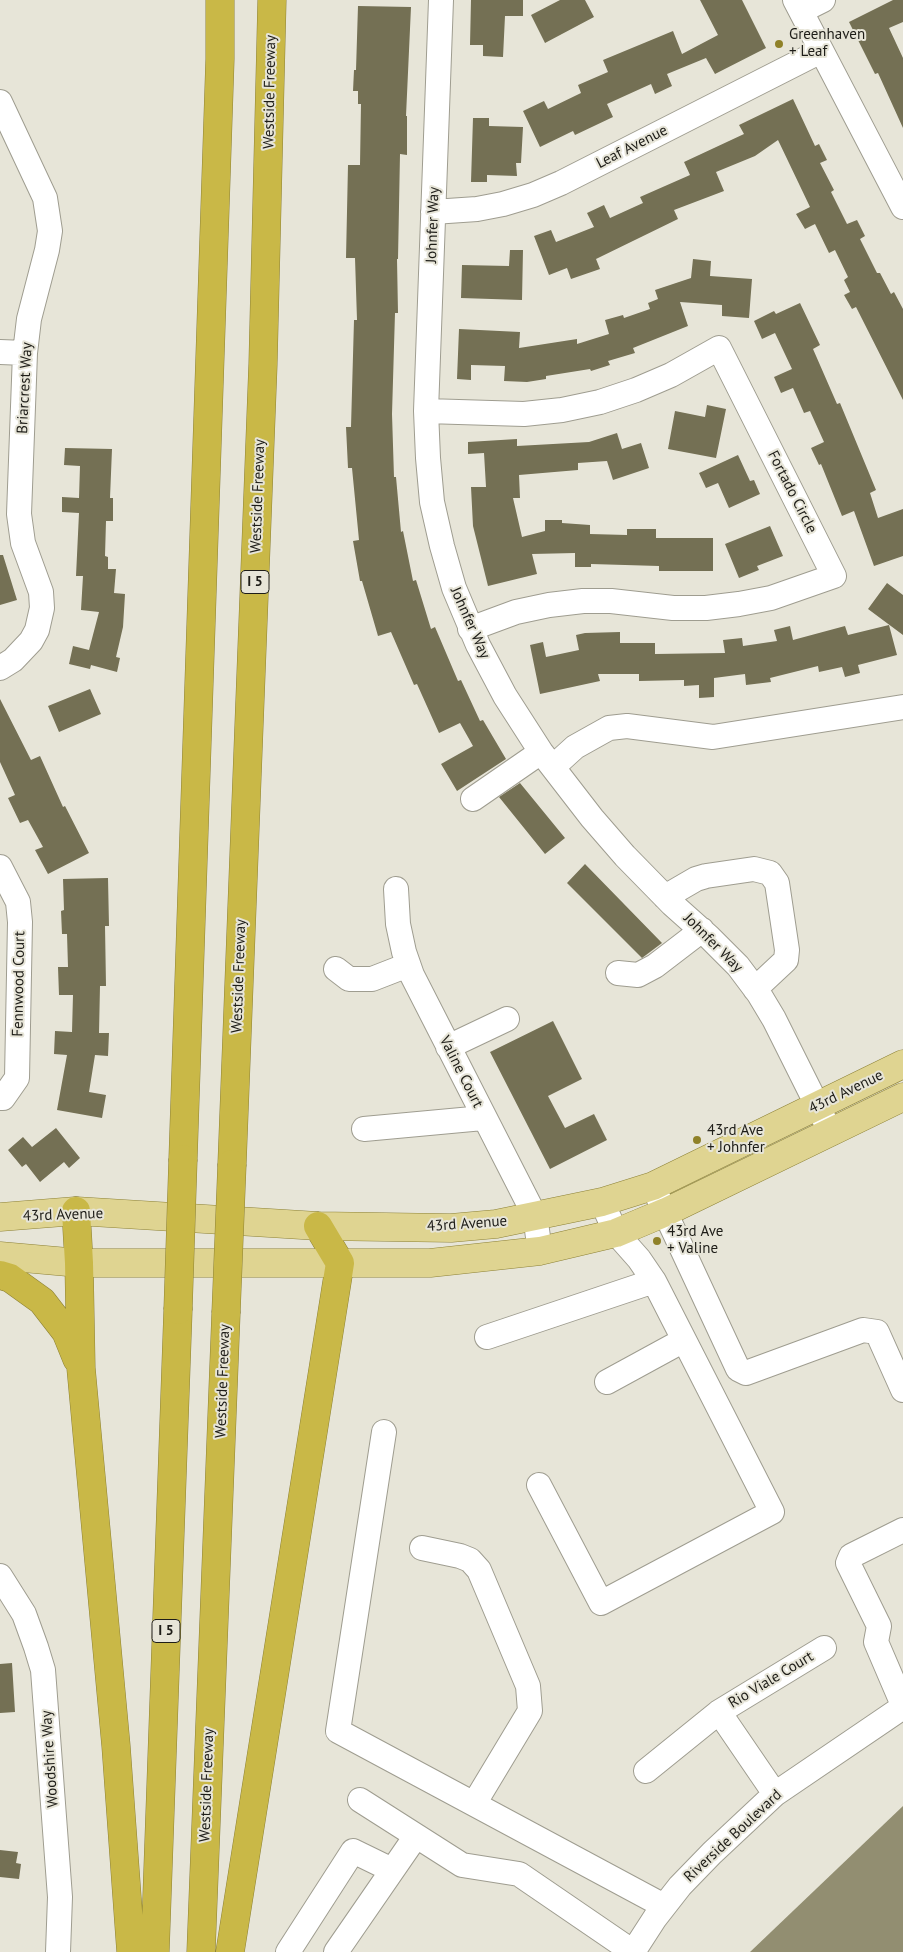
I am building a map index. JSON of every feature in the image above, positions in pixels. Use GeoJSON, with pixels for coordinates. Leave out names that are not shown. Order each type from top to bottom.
{"type":"FeatureCollection","features":[{"type":"Feature","properties":{"kind":"highway","name":"I 5"},"geometry":{"type":"LineString","coordinates":[[155,1952],[220,69],[220,0]]}},
{"type":"Feature","properties":{"kind":"highway","name":"Westside Freeway"},"geometry":{"type":"LineString","coordinates":[[201,1952],[264,364],[272,0]]}},
{"type":"Feature","properties":{"kind":"highway"},"geometry":{"type":"LineString","coordinates":[[76,1211],[81,1368],[116,1746],[131,1952]]}},
{"type":"Feature","properties":{"kind":"highway"},"geometry":{"type":"LineString","coordinates":[[230,1952],[340,1263],[318,1226]]}},
{"type":"Feature","properties":{"kind":"highway"},"geometry":{"type":"LineString","coordinates":[[0,1275],[10,1278],[42,1301],[66,1332],[81,1368]]}},
{"type":"Feature","properties":{"kind":"main road","name":"43rd Avenue"},"geometry":{"type":"LineString","coordinates":[[0,1217],[76,1211],[318,1226],[451,1228],[496,1224],[602,1202],[653,1186],[903,1064]]}},
{"type":"Feature","properties":{"kind":"main road","name":"43rd Avenue"},"geometry":{"type":"LineString","coordinates":[[0,1256],[79,1262],[430,1263],[540,1251],[616,1233],[666,1212],[903,1097]]}},
{"type":"Feature","properties":{"kind":"street","name":"Johnfer Way"},"geometry":{"type":"LineString","coordinates":[[440,0],[426,411],[428,458],[434,511],[454,588],[470,630],[505,696],[547,760],[605,833],[665,897],[738,966],[774,1019],[831,1133]]}},
{"type":"Feature","properties":{"kind":"street"},"geometry":{"type":"LineString","coordinates":[[822,0],[798,6],[821,51],[896,173],[903,207]]}},
{"type":"Feature","properties":{"kind":"street","name":"Leaf Avenue"},"geometry":{"type":"LineString","coordinates":[[433,212],[477,209],[533,195],[821,51]]}},
{"type":"Feature","properties":{"kind":"street","name":"Briarcrest Way"},"geometry":{"type":"LineString","coordinates":[[0,102],[45,198],[50,232],[48,250],[29,319],[25,354],[20,514],[23,543],[41,592],[42,608],[37,630],[31,641],[14,660],[0,668]]}},
{"type":"Feature","properties":{"kind":"street","name":"Fortado Circle"},"geometry":{"type":"LineString","coordinates":[[426,411],[524,414],[562,410],[600,402],[636,390],[671,375],[718,348],[834,576],[772,598],[739,604],[706,608],[673,608],[611,601],[582,601],[516,612],[470,630]]}},
{"type":"Feature","properties":{"kind":"street"},"geometry":{"type":"LineString","coordinates":[[0,352],[25,354]]}},
{"type":"Feature","properties":{"kind":"street"},"geometry":{"type":"LineString","coordinates":[[473,799],[576,747],[609,728],[626,726],[714,737],[903,707]]}},
{"type":"Feature","properties":{"kind":"street","name":"Fennwood Court"},"geometry":{"type":"LineString","coordinates":[[0,867],[18,902],[20,922],[17,1078],[3,1098],[0,1098]]}},
{"type":"Feature","properties":{"kind":"street"},"geometry":{"type":"LineString","coordinates":[[665,897],[696,879],[706,876],[754,869],[770,873],[777,884],[787,950],[786,960],[755,989]]}},
{"type":"Feature","properties":{"kind":"street","name":"Valine Court"},"geometry":{"type":"LineString","coordinates":[[396,889],[398,924],[408,965],[483,1118],[535,1216],[540,1251]]}},
{"type":"Feature","properties":{"kind":"street"},"geometry":{"type":"LineString","coordinates":[[618,973],[638,975],[655,966],[702,930]]}},
{"type":"Feature","properties":{"kind":"street"},"geometry":{"type":"LineString","coordinates":[[336,969],[349,979],[372,979],[408,965]]}},
{"type":"Feature","properties":{"kind":"street"},"geometry":{"type":"LineString","coordinates":[[448,1047],[507,1019]]}},
{"type":"Feature","properties":{"kind":"street"},"geometry":{"type":"LineString","coordinates":[[364,1129],[483,1118]]}},
{"type":"Feature","properties":{"kind":"street"},"geometry":{"type":"LineString","coordinates":[[653,1186],[738,1369],[746,1373],[863,1330],[877,1332],[903,1390]]}},
{"type":"Feature","properties":{"kind":"street"},"geometry":{"type":"LineString","coordinates":[[538,1485],[601,1603],[772,1512],[654,1281],[640,1259],[616,1233],[602,1202]]}},
{"type":"Feature","properties":{"kind":"street"},"geometry":{"type":"LineString","coordinates":[[487,1337],[654,1281]]}},
{"type":"Feature","properties":{"kind":"street"},"geometry":{"type":"LineString","coordinates":[[606,1382],[684,1340]]}},
{"type":"Feature","properties":{"kind":"street"},"geometry":{"type":"LineString","coordinates":[[384,1432],[338,1731],[664,1906]]}},
{"type":"Feature","properties":{"kind":"street"},"geometry":{"type":"LineString","coordinates":[[903,1530],[850,1556],[848,1562],[879,1626],[876,1642],[903,1706]]}},
{"type":"Feature","properties":{"kind":"street"},"geometry":{"type":"LineString","coordinates":[[422,1548],[460,1556],[470,1560],[479,1570],[528,1686],[530,1711],[474,1804]]}},
{"type":"Feature","properties":{"kind":"street","name":"Woodshire Way"},"geometry":{"type":"LineString","coordinates":[[0,1576],[24,1614],[43,1670],[60,1897],[58,1952]]}},
{"type":"Feature","properties":{"kind":"street","name":"Rio Viale Court"},"geometry":{"type":"LineString","coordinates":[[646,1771],[718,1712],[824,1648]]}},
{"type":"Feature","properties":{"kind":"street","name":"Riverside Boulevard"},"geometry":{"type":"LineString","coordinates":[[633,1952],[680,1886],[775,1794],[903,1706]]}},
{"type":"Feature","properties":{"kind":"street","name":"Rio Viale Court"},"geometry":{"type":"LineString","coordinates":[[718,1712],[775,1794]]}},
{"type":"Feature","properties":{"kind":"street"},"geometry":{"type":"LineString","coordinates":[[360,1800],[462,1865],[519,1874],[633,1952]]}},
{"type":"Feature","properties":{"kind":"street"},"geometry":{"type":"LineString","coordinates":[[336,1952],[416,1836]]}},
{"type":"Feature","properties":{"kind":"street"},"geometry":{"type":"LineString","coordinates":[[288,1952],[353,1852],[392,1870]]}},
{"type":"Feature","properties":{"kind":"shaded area"},"geometry":{"type":"Polygon","coordinates":[[[903,1806],[903,1952],[750,1952],[903,1806]]]}},
{"type":"Feature","properties":{"kind":"building"},"geometry":{"type":"Polygon","coordinates":[[[471,0],[523,0],[523,16],[505,16],[503,57],[483,56],[483,45],[470,45],[471,0]]]}},
{"type":"Feature","properties":{"kind":"building"},"geometry":{"type":"Polygon","coordinates":[[[560,0],[585,0],[594,17],[545,43],[531,15],[560,0]]]}},
{"type":"Feature","properties":{"kind":"building"},"geometry":{"type":"Polygon","coordinates":[[[700,0],[742,0],[766,48],[715,74],[706,58],[667,74],[672,86],[655,94],[651,84],[607,104],[613,117],[575,135],[573,131],[540,147],[523,111],[544,101],[548,109],[581,93],[578,85],[608,72],[603,60],[673,31],[682,54],[718,35],[700,0]]]}},
{"type":"Feature","properties":{"kind":"building"},"geometry":{"type":"Polygon","coordinates":[[[893,0],[903,0],[903,22],[889,28],[903,58],[903,128],[878,73],[875,74],[849,22],[893,0]]]}},
{"type":"Feature","properties":{"kind":"building"},"geometry":{"type":"Polygon","coordinates":[[[358,6],[411,7],[406,116],[407,155],[400,154],[397,259],[398,313],[395,313],[392,414],[394,477],[396,477],[401,532],[403,531],[413,581],[416,580],[431,629],[435,627],[458,681],[461,680],[480,721],[483,720],[506,759],[457,791],[441,764],[473,746],[460,723],[439,733],[417,684],[414,685],[391,632],[378,636],[362,581],[360,581],[353,541],[359,540],[352,468],[348,468],[346,427],[351,427],[354,320],[357,320],[355,258],[346,258],[348,165],[360,165],[361,104],[358,104],[358,91],[353,91],[354,70],[356,70],[358,6]]]}},
{"type":"Feature","properties":{"kind":"building"},"geometry":{"type":"Polygon","coordinates":[[[793,99],[815,146],[819,144],[827,160],[820,163],[834,190],[831,192],[847,224],[857,220],[865,236],[860,239],[877,273],[880,273],[891,294],[894,292],[903,309],[903,400],[856,307],[852,309],[844,295],[850,292],[844,280],[848,277],[835,250],[829,253],[815,224],[805,229],[796,214],[810,207],[778,140],[755,156],[716,172],[724,191],[674,210],[678,219],[596,259],[600,269],[571,279],[567,268],[549,275],[534,236],[551,230],[556,242],[594,227],[587,213],[604,205],[610,218],[643,203],[640,197],[690,175],[684,162],[744,134],[739,125],[793,99]]]}},
{"type":"Feature","properties":{"kind":"building"},"geometry":{"type":"Polygon","coordinates":[[[473,118],[489,118],[489,126],[523,127],[521,163],[516,163],[517,176],[487,175],[487,182],[471,182],[473,118]]]}},
{"type":"Feature","properties":{"kind":"building"},"geometry":{"type":"Polygon","coordinates":[[[510,250],[523,250],[522,300],[461,298],[462,265],[509,266],[510,250]]]}},
{"type":"Feature","properties":{"kind":"building"},"geometry":{"type":"Polygon","coordinates":[[[693,259],[711,261],[710,276],[752,279],[749,318],[722,316],[722,305],[680,302],[688,326],[633,348],[635,353],[608,361],[610,365],[591,371],[590,369],[546,376],[546,379],[527,382],[504,381],[505,366],[471,365],[471,380],[457,379],[459,329],[520,332],[519,348],[577,339],[577,344],[609,334],[605,320],[623,315],[624,318],[650,309],[648,303],[658,299],[655,290],[691,278],[693,259]]]}},
{"type":"Feature","properties":{"kind":"building"},"geometry":{"type":"Polygon","coordinates":[[[800,303],[820,345],[813,349],[837,404],[840,403],[876,490],[870,493],[878,518],[903,509],[903,556],[874,566],[854,511],[842,516],[821,464],[819,465],[811,448],[824,442],[810,411],[804,413],[793,388],[781,393],[774,377],[792,369],[775,333],[762,339],[754,321],[774,311],[776,314],[800,303]]]}},
{"type":"Feature","properties":{"kind":"building"},"geometry":{"type":"Polygon","coordinates":[[[707,405],[726,409],[716,458],[668,449],[675,411],[705,417],[707,405]]]}},
{"type":"Feature","properties":{"kind":"building"},"geometry":{"type":"Polygon","coordinates":[[[617,433],[622,449],[641,443],[649,468],[613,480],[607,461],[578,463],[578,470],[519,475],[520,498],[513,498],[522,537],[545,531],[545,520],[562,520],[562,523],[590,525],[590,534],[627,535],[627,529],[656,529],[656,538],[713,538],[713,571],[659,571],[659,566],[591,564],[591,567],[575,567],[575,553],[532,554],[537,574],[488,586],[473,526],[471,487],[486,487],[484,453],[468,454],[468,442],[517,439],[517,446],[589,442],[617,433]]]}},
{"type":"Feature","properties":{"kind":"building"},"geometry":{"type":"Polygon","coordinates":[[[65,448],[112,449],[110,498],[113,498],[113,521],[106,521],[105,556],[108,557],[108,569],[116,569],[114,593],[125,594],[123,627],[116,657],[120,658],[117,672],[91,665],[90,669],[69,664],[73,646],[89,650],[99,612],[81,610],[83,576],[76,576],[79,513],[62,512],[62,497],[79,498],[80,466],[64,465],[65,448]]]}},
{"type":"Feature","properties":{"kind":"building"},"geometry":{"type":"Polygon","coordinates":[[[738,455],[750,481],[754,480],[760,494],[729,508],[718,483],[706,488],[699,473],[738,455]]]}},
{"type":"Feature","properties":{"kind":"building"},"geometry":{"type":"Polygon","coordinates":[[[770,526],[783,556],[757,566],[759,570],[739,578],[725,544],[770,526]]]}},
{"type":"Feature","properties":{"kind":"building"},"geometry":{"type":"Polygon","coordinates":[[[0,555],[3,555],[17,600],[0,605],[0,555]]]}},
{"type":"Feature","properties":{"kind":"building"},"geometry":{"type":"Polygon","coordinates":[[[887,583],[903,595],[903,635],[868,609],[887,583]]]}},
{"type":"Feature","properties":{"kind":"building"},"geometry":{"type":"Polygon","coordinates":[[[889,625],[897,655],[858,665],[860,673],[845,677],[842,667],[819,672],[818,666],[770,678],[771,682],[746,685],[745,674],[714,678],[714,697],[699,698],[699,685],[684,686],[684,680],[639,681],[639,674],[598,674],[600,681],[540,694],[530,645],[543,642],[546,657],[579,650],[576,635],[620,632],[620,643],[655,643],[655,654],[725,653],[723,640],[742,638],[743,646],[777,641],[774,630],[790,626],[793,640],[845,626],[848,635],[889,625]]]}},
{"type":"Feature","properties":{"kind":"building"},"geometry":{"type":"Polygon","coordinates":[[[90,689],[101,714],[59,732],[48,706],[90,689]]]}},
{"type":"Feature","properties":{"kind":"building"},"geometry":{"type":"Polygon","coordinates":[[[0,699],[31,760],[40,756],[63,807],[65,806],[89,853],[48,874],[35,850],[43,847],[28,820],[20,823],[8,798],[15,795],[0,762],[0,699]]]}},
{"type":"Feature","properties":{"kind":"building"},"geometry":{"type":"Polygon","coordinates":[[[520,783],[565,838],[545,854],[499,797],[520,783]]]}},
{"type":"Feature","properties":{"kind":"building"},"geometry":{"type":"Polygon","coordinates":[[[585,864],[662,943],[642,958],[567,883],[585,864]]]}},
{"type":"Feature","properties":{"kind":"building"},"geometry":{"type":"Polygon","coordinates":[[[108,878],[109,926],[105,926],[106,986],[100,986],[99,1033],[109,1033],[108,1056],[95,1055],[89,1092],[106,1095],[102,1118],[57,1110],[67,1055],[54,1054],[55,1031],[72,1032],[73,995],[59,995],[58,967],[68,967],[67,934],[62,934],[61,911],[64,910],[63,879],[108,878]]]}},
{"type":"Feature","properties":{"kind":"building"},"geometry":{"type":"Polygon","coordinates":[[[553,1021],[582,1079],[548,1096],[565,1128],[594,1114],[607,1140],[550,1169],[490,1052],[553,1021]]]}},
{"type":"Feature","properties":{"kind":"building"},"geometry":{"type":"Polygon","coordinates":[[[56,1128],[80,1158],[69,1168],[64,1162],[40,1182],[26,1164],[22,1167],[8,1150],[23,1137],[32,1147],[56,1128]]]}},
{"type":"Feature","properties":{"kind":"building"},"geometry":{"type":"Polygon","coordinates":[[[12,1663],[15,1712],[0,1713],[0,1664],[12,1663]]]}},
{"type":"Feature","properties":{"kind":"building"},"geometry":{"type":"Polygon","coordinates":[[[0,1850],[18,1852],[16,1863],[21,1864],[19,1879],[0,1877],[0,1850]]]}},
{"type":"Feature","properties":{"kind":"place","name":"Greenhaven + Leaf"},"geometry":{"type":"Point","coordinates":[779,44]}},
{"type":"Feature","properties":{"kind":"place","name":"43rd Ave + Johnfer"},"geometry":{"type":"Point","coordinates":[697,1140]}},
{"type":"Feature","properties":{"kind":"place","name":"43rd Ave + Valine"},"geometry":{"type":"Point","coordinates":[657,1241]}}]}
